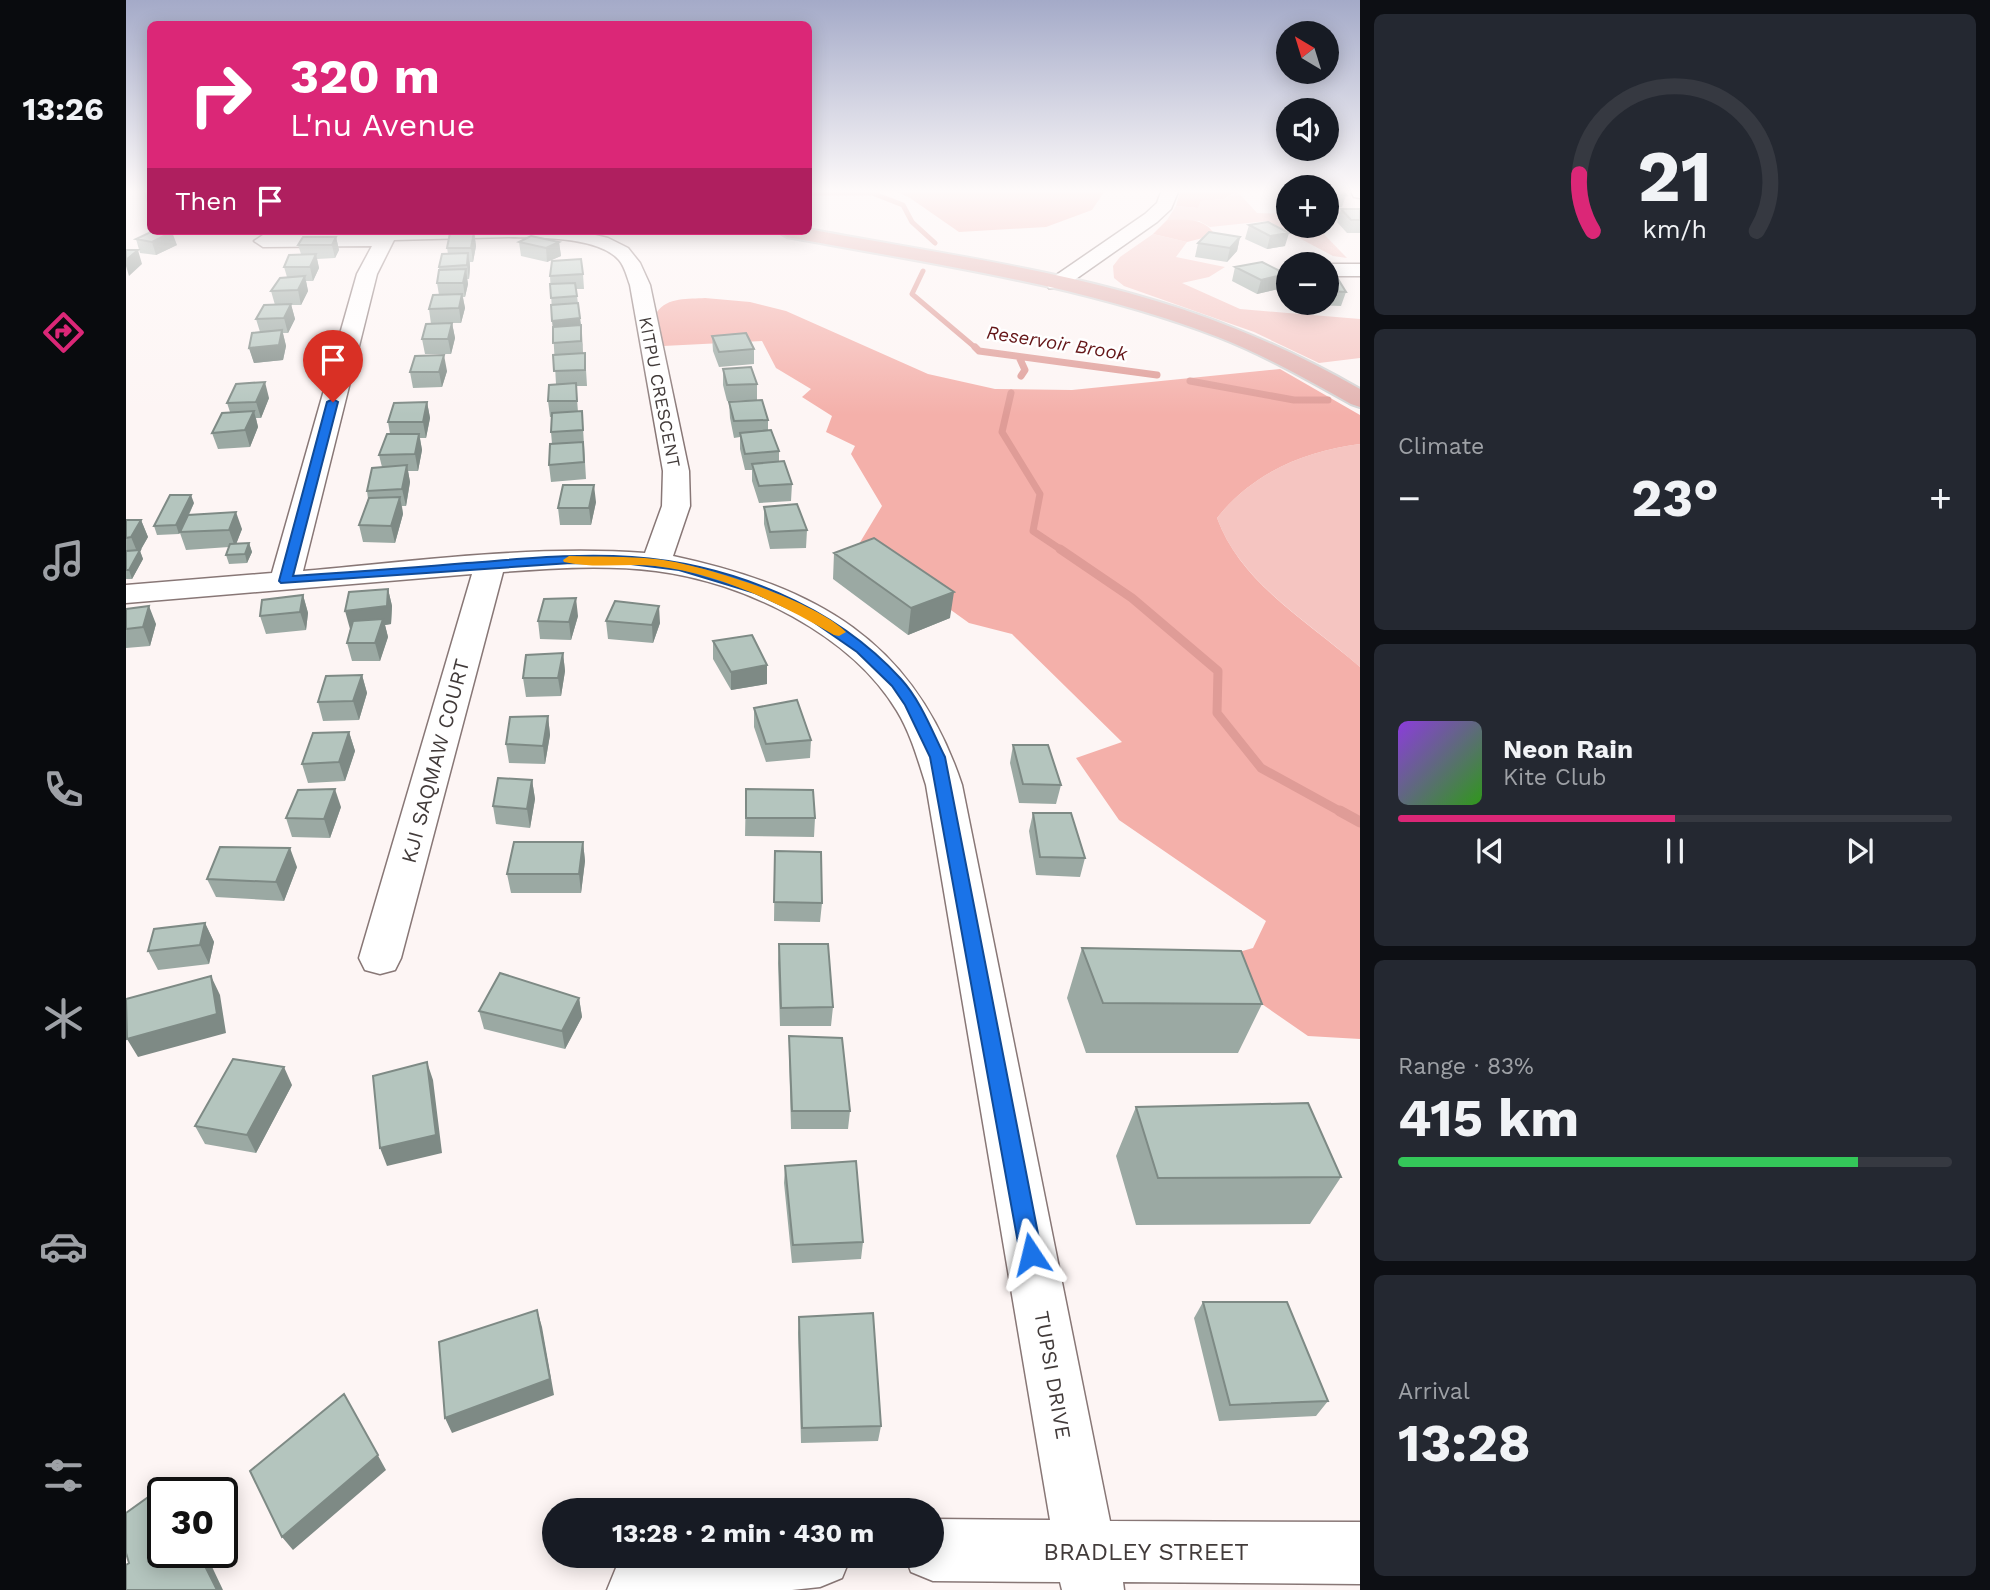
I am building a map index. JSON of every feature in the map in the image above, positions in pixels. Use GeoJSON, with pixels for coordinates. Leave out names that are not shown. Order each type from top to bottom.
{"type":"FeatureCollection","features":[{"type":"Feature","properties":{"kind":"main road"},"geometry":{"type":"LineString","coordinates":[[966,266],[1056,284],[1158,309],[1216,329],[1303,366],[1360,399]]}},
{"type":"Feature","properties":{"kind":"street"},"geometry":{"type":"LineString","coordinates":[[285,581],[371,266]]}},
{"type":"Feature","properties":{"kind":"street","name":"KITPU CRESCENT"},"geometry":{"type":"LineString","coordinates":[[631,266],[640,285],[676,471],[676,506],[656,562]]}},
{"type":"Feature","properties":{"kind":"street"},"geometry":{"type":"LineString","coordinates":[[1056,284],[1082,266]]}},
{"type":"Feature","properties":{"kind":"street"},"geometry":{"type":"LineString","coordinates":[[1339,270],[1360,270]]}},
{"type":"Feature","properties":{"kind":"street","name":"TUPSI DRIVE"},"geometry":{"type":"LineString","coordinates":[[126,594],[490,564],[581,559],[656,562],[698,571],[760,590],[818,618],[880,665],[912,704],[925,729],[937,757],[952,822],[1089,1571]]}},
{"type":"Feature","properties":{"kind":"street","name":"KJI SAQMAW COURT"},"geometry":{"type":"LineString","coordinates":[[380,958],[490,564]]}},
{"type":"Feature","properties":{"kind":"street","name":"BRADLEY STREET"},"geometry":{"type":"LineString","coordinates":[[944,1551],[1089,1571],[1360,1553]]}},
{"type":"Feature","properties":{"kind":"street"},"geometry":{"type":"LineString","coordinates":[[638,1590],[724,1568]]}},
{"type":"Feature","properties":{"kind":"shaded area"},"geometry":{"type":"Polygon","coordinates":[[[1113,266],[1225,267],[1209,277],[1182,283],[1240,309],[1276,312],[1276,315],[1360,319],[1360,358],[1319,363],[1254,332],[1124,286],[1114,278],[1113,266]]]}},
{"type":"Feature","properties":{"kind":"shaded area"},"geometry":{"type":"Polygon","coordinates":[[[705,298],[750,302],[786,311],[928,374],[995,389],[1072,390],[1280,369],[1360,415],[1360,444],[1319,452],[1281,467],[1246,488],[1217,518],[1228,542],[1259,582],[1360,667],[1360,1039],[1308,1036],[1214,971],[1225,956],[1253,948],[1266,921],[1119,820],[1076,758],[1122,742],[1012,634],[969,623],[859,544],[882,506],[851,454],[855,446],[826,432],[832,416],[802,397],[811,389],[776,368],[762,341],[663,346],[657,312],[661,307],[672,301],[705,298]]]}},
{"type":"Feature","properties":{"kind":"shaded area"},"geometry":{"type":"Polygon","coordinates":[[[1360,444],[1360,667],[1259,582],[1242,563],[1217,518],[1246,488],[1281,467],[1319,452],[1360,444]]]}},
{"type":"Feature","properties":{"kind":"building"},"geometry":{"type":"Polygon","coordinates":[[[551,266],[582,266],[583,274],[550,276],[551,266]]]}},
{"type":"Feature","properties":{"kind":"building"},"geometry":{"type":"Polygon","coordinates":[[[1270,266],[1276,269],[1276,276],[1261,280],[1235,267],[1270,266]]]}},
{"type":"Feature","properties":{"kind":"building"},"geometry":{"type":"Polygon","coordinates":[[[466,269],[463,283],[437,283],[439,270],[466,269]]]}},
{"type":"Feature","properties":{"kind":"building"},"geometry":{"type":"Polygon","coordinates":[[[305,276],[298,290],[271,291],[280,278],[305,276]]]}},
{"type":"Feature","properties":{"kind":"building"},"geometry":{"type":"Polygon","coordinates":[[[1339,281],[1346,292],[1339,292],[1339,281]]]}},
{"type":"Feature","properties":{"kind":"building"},"geometry":{"type":"Polygon","coordinates":[[[575,283],[577,296],[551,298],[550,284],[575,283]]]}},
{"type":"Feature","properties":{"kind":"building"},"geometry":{"type":"Polygon","coordinates":[[[462,294],[459,308],[429,309],[433,295],[462,294]]]}},
{"type":"Feature","properties":{"kind":"building"},"geometry":{"type":"Polygon","coordinates":[[[578,303],[580,318],[552,321],[551,305],[578,303]]]}},
{"type":"Feature","properties":{"kind":"building"},"geometry":{"type":"Polygon","coordinates":[[[291,304],[284,318],[256,319],[264,305],[291,304]]]}},
{"type":"Feature","properties":{"kind":"building"},"geometry":{"type":"Polygon","coordinates":[[[452,323],[448,339],[422,339],[426,324],[452,323]]]}},
{"type":"Feature","properties":{"kind":"building"},"geometry":{"type":"Polygon","coordinates":[[[581,325],[581,341],[553,343],[553,327],[581,325]]]}},
{"type":"Feature","properties":{"kind":"building"},"geometry":{"type":"Polygon","coordinates":[[[282,330],[279,345],[249,348],[252,333],[282,330]]]}},
{"type":"Feature","properties":{"kind":"building"},"geometry":{"type":"Polygon","coordinates":[[[746,333],[754,349],[719,352],[712,336],[746,333]]]}},
{"type":"Feature","properties":{"kind":"building"},"geometry":{"type":"Polygon","coordinates":[[[585,353],[585,370],[554,371],[553,355],[585,353]]]}},
{"type":"Feature","properties":{"kind":"building"},"geometry":{"type":"Polygon","coordinates":[[[444,355],[439,372],[410,372],[415,356],[444,355]]]}},
{"type":"Feature","properties":{"kind":"building"},"geometry":{"type":"Polygon","coordinates":[[[751,367],[757,384],[727,385],[723,369],[751,367]]]}},
{"type":"Feature","properties":{"kind":"building"},"geometry":{"type":"Polygon","coordinates":[[[265,382],[256,402],[227,403],[236,384],[265,382]]]}},
{"type":"Feature","properties":{"kind":"building"},"geometry":{"type":"Polygon","coordinates":[[[576,383],[577,401],[548,401],[549,385],[576,383]]]}},
{"type":"Feature","properties":{"kind":"building"},"geometry":{"type":"Polygon","coordinates":[[[762,400],[768,420],[734,421],[729,402],[762,400]]]}},
{"type":"Feature","properties":{"kind":"building"},"geometry":{"type":"Polygon","coordinates":[[[427,402],[423,422],[388,422],[394,403],[427,402]]]}},
{"type":"Feature","properties":{"kind":"building"},"geometry":{"type":"Polygon","coordinates":[[[254,411],[245,430],[212,433],[222,413],[254,411]]]}},
{"type":"Feature","properties":{"kind":"building"},"geometry":{"type":"Polygon","coordinates":[[[582,411],[583,430],[551,432],[552,413],[582,411]]]}},
{"type":"Feature","properties":{"kind":"building"},"geometry":{"type":"Polygon","coordinates":[[[771,430],[779,451],[745,454],[740,433],[771,430]]]}},
{"type":"Feature","properties":{"kind":"building"},"geometry":{"type":"Polygon","coordinates":[[[387,434],[419,434],[415,454],[379,455],[387,434]]]}},
{"type":"Feature","properties":{"kind":"building"},"geometry":{"type":"Polygon","coordinates":[[[583,442],[584,462],[549,465],[550,444],[583,442]]]}},
{"type":"Feature","properties":{"kind":"building"},"geometry":{"type":"Polygon","coordinates":[[[784,461],[792,484],[759,486],[752,464],[784,461]]]}},
{"type":"Feature","properties":{"kind":"building"},"geometry":{"type":"Polygon","coordinates":[[[407,465],[402,489],[367,491],[372,468],[407,465]]]}},
{"type":"Feature","properties":{"kind":"building"},"geometry":{"type":"Polygon","coordinates":[[[563,485],[594,485],[589,508],[558,508],[563,485]]]}},
{"type":"Feature","properties":{"kind":"building"},"geometry":{"type":"Polygon","coordinates":[[[170,495],[191,495],[176,525],[154,526],[170,495]]]}},
{"type":"Feature","properties":{"kind":"building"},"geometry":{"type":"Polygon","coordinates":[[[400,497],[391,526],[359,525],[369,498],[400,497]]]}},
{"type":"Feature","properties":{"kind":"building"},"geometry":{"type":"Polygon","coordinates":[[[797,504],[807,530],[770,532],[764,507],[797,504]]]}},
{"type":"Feature","properties":{"kind":"building"},"geometry":{"type":"Polygon","coordinates":[[[236,512],[229,530],[180,532],[188,515],[236,512]]]}},
{"type":"Feature","properties":{"kind":"building"},"geometry":{"type":"Polygon","coordinates":[[[126,520],[141,520],[131,537],[126,538],[126,520]]]}},
{"type":"Feature","properties":{"kind":"building"},"geometry":{"type":"Polygon","coordinates":[[[874,538],[954,592],[911,608],[834,553],[874,538]]]}},
{"type":"Feature","properties":{"kind":"building"},"geometry":{"type":"Polygon","coordinates":[[[249,543],[245,554],[226,555],[230,544],[249,543]]]}},
{"type":"Feature","properties":{"kind":"building"},"geometry":{"type":"Polygon","coordinates":[[[140,550],[129,570],[126,570],[126,551],[140,550]]]}},
{"type":"Feature","properties":{"kind":"building"},"geometry":{"type":"Polygon","coordinates":[[[388,589],[387,606],[345,611],[349,592],[388,589]]]}},
{"type":"Feature","properties":{"kind":"building"},"geometry":{"type":"Polygon","coordinates":[[[303,595],[300,612],[260,616],[262,600],[303,595]]]}},
{"type":"Feature","properties":{"kind":"building"},"geometry":{"type":"Polygon","coordinates":[[[576,598],[569,622],[538,621],[544,599],[576,598]]]}},
{"type":"Feature","properties":{"kind":"building"},"geometry":{"type":"Polygon","coordinates":[[[615,601],[659,606],[652,625],[606,621],[615,601]]]}},
{"type":"Feature","properties":{"kind":"building"},"geometry":{"type":"Polygon","coordinates":[[[149,606],[143,627],[126,629],[126,609],[149,606]]]}},
{"type":"Feature","properties":{"kind":"building"},"geometry":{"type":"Polygon","coordinates":[[[383,619],[375,643],[347,643],[353,621],[383,619]]]}},
{"type":"Feature","properties":{"kind":"building"},"geometry":{"type":"Polygon","coordinates":[[[752,635],[767,665],[731,672],[713,641],[752,635]]]}},
{"type":"Feature","properties":{"kind":"building"},"geometry":{"type":"Polygon","coordinates":[[[563,653],[558,678],[523,678],[526,655],[563,653]]]}},
{"type":"Feature","properties":{"kind":"building"},"geometry":{"type":"Polygon","coordinates":[[[362,675],[353,701],[318,702],[326,676],[362,675]]]}},
{"type":"Feature","properties":{"kind":"building"},"geometry":{"type":"Polygon","coordinates":[[[797,700],[811,740],[766,744],[754,708],[797,700]]]}},
{"type":"Feature","properties":{"kind":"building"},"geometry":{"type":"Polygon","coordinates":[[[548,716],[543,746],[506,744],[510,717],[548,716]]]}},
{"type":"Feature","properties":{"kind":"building"},"geometry":{"type":"Polygon","coordinates":[[[349,732],[339,762],[302,764],[313,733],[349,732]]]}},
{"type":"Feature","properties":{"kind":"building"},"geometry":{"type":"Polygon","coordinates":[[[1013,745],[1048,745],[1061,785],[1023,784],[1013,745]]]}},
{"type":"Feature","properties":{"kind":"building"},"geometry":{"type":"Polygon","coordinates":[[[498,778],[532,780],[527,809],[493,806],[498,778]]]}},
{"type":"Feature","properties":{"kind":"building"},"geometry":{"type":"Polygon","coordinates":[[[335,789],[324,819],[286,818],[298,790],[335,789]]]}},
{"type":"Feature","properties":{"kind":"building"},"geometry":{"type":"Polygon","coordinates":[[[746,789],[813,790],[815,818],[746,818],[746,789]]]}},
{"type":"Feature","properties":{"kind":"building"},"geometry":{"type":"Polygon","coordinates":[[[1033,813],[1071,813],[1085,858],[1040,857],[1033,813]]]}},
{"type":"Feature","properties":{"kind":"building"},"geometry":{"type":"Polygon","coordinates":[[[514,842],[583,842],[579,874],[507,874],[514,842]]]}},
{"type":"Feature","properties":{"kind":"building"},"geometry":{"type":"Polygon","coordinates":[[[220,847],[290,848],[276,882],[207,879],[220,847]]]}},
{"type":"Feature","properties":{"kind":"building"},"geometry":{"type":"Polygon","coordinates":[[[775,851],[821,852],[822,903],[774,902],[775,851]]]}},
{"type":"Feature","properties":{"kind":"building"},"geometry":{"type":"Polygon","coordinates":[[[205,923],[200,945],[148,951],[154,929],[205,923]]]}},
{"type":"Feature","properties":{"kind":"building"},"geometry":{"type":"Polygon","coordinates":[[[779,944],[828,944],[833,1007],[781,1008],[779,944]]]}},
{"type":"Feature","properties":{"kind":"building"},"geometry":{"type":"Polygon","coordinates":[[[1082,948],[1241,951],[1262,1004],[1103,1003],[1082,948]]]}},
{"type":"Feature","properties":{"kind":"building"},"geometry":{"type":"Polygon","coordinates":[[[500,973],[579,998],[562,1031],[479,1011],[500,973]]]}},
{"type":"Feature","properties":{"kind":"building"},"geometry":{"type":"Polygon","coordinates":[[[211,976],[217,1014],[127,1039],[126,999],[211,976]]]}},
{"type":"Feature","properties":{"kind":"building"},"geometry":{"type":"Polygon","coordinates":[[[789,1036],[842,1038],[850,1111],[792,1111],[789,1036]]]}},
{"type":"Feature","properties":{"kind":"building"},"geometry":{"type":"Polygon","coordinates":[[[233,1059],[284,1067],[247,1135],[195,1126],[233,1059]]]}},
{"type":"Feature","properties":{"kind":"building"},"geometry":{"type":"Polygon","coordinates":[[[427,1062],[436,1135],[380,1148],[373,1076],[427,1062]]]}},
{"type":"Feature","properties":{"kind":"building"},"geometry":{"type":"Polygon","coordinates":[[[1308,1103],[1341,1177],[1158,1178],[1136,1107],[1308,1103]]]}},
{"type":"Feature","properties":{"kind":"building"},"geometry":{"type":"Polygon","coordinates":[[[856,1161],[863,1242],[793,1245],[785,1166],[856,1161]]]}},
{"type":"Feature","properties":{"kind":"building"},"geometry":{"type":"Polygon","coordinates":[[[1203,1302],[1287,1302],[1328,1401],[1230,1405],[1203,1302]]]}},
{"type":"Feature","properties":{"kind":"building"},"geometry":{"type":"Polygon","coordinates":[[[537,1310],[550,1379],[445,1418],[439,1342],[537,1310]]]}},
{"type":"Feature","properties":{"kind":"building"},"geometry":{"type":"Polygon","coordinates":[[[873,1313],[881,1426],[802,1428],[799,1317],[873,1313]]]}},
{"type":"Feature","properties":{"kind":"building"},"geometry":{"type":"Polygon","coordinates":[[[344,1394],[378,1455],[282,1537],[250,1471],[344,1394]]]}},
{"type":"Feature","properties":{"kind":"building"},"geometry":{"type":"Polygon","coordinates":[[[147,1498],[147,1568],[206,1568],[217,1590],[126,1590],[126,1565],[129,1563],[126,1553],[126,1513],[147,1498]]]}},
{"type":"Feature","properties":{"kind":"waterway","name":"Reservoir Brook"},"geometry":{"type":"LineString","coordinates":[[923,271],[912,294],[977,349]]}},
{"type":"Feature","properties":{"kind":"waterway","name":"Reservoir Brook"},"geometry":{"type":"LineString","coordinates":[[977,349],[1157,375]]}},
{"type":"Feature","properties":{"kind":"waterway"},"geometry":{"type":"LineString","coordinates":[[1019,357],[1025,370],[1021,376]]}},
{"type":"Feature","properties":{"kind":"waterway","name":"Reservoir Brook"},"geometry":{"type":"LineString","coordinates":[[1190,381],[1294,400],[1328,400]]}},
{"type":"Feature","properties":{"kind":"waterway"},"geometry":{"type":"LineString","coordinates":[[1011,393],[1002,432],[1040,494],[1033,531],[1060,549]]}},
{"type":"Feature","properties":{"kind":"waterway"},"geometry":{"type":"LineString","coordinates":[[1060,549],[1132,598],[1218,671],[1217,713],[1261,768],[1343,813]]}},
{"type":"Feature","properties":{"kind":"waterway"},"geometry":{"type":"LineString","coordinates":[[1340,811],[1360,822]]}},
{"type":"Feature","properties":{"kind":"slow traffic"},"geometry":{"type":"LineString","coordinates":[[569,560],[631,560],[681,566],[760,590],[810,613],[839,632]]}},
{"type":"Feature","properties":{"kind":"route"},"geometry":{"type":"LineString","coordinates":[[333,402],[285,581],[571,559],[631,560],[681,566],[760,590],[810,613],[862,649],[897,683],[912,704],[937,757],[952,822],[1031,1254]]}}]}
